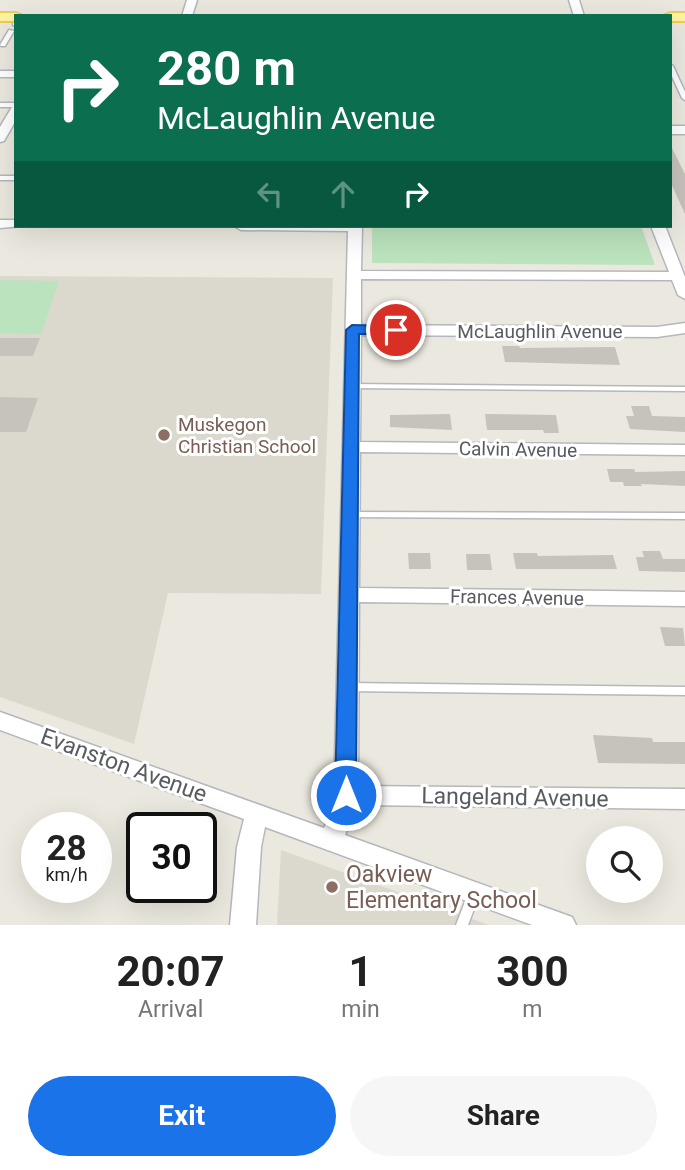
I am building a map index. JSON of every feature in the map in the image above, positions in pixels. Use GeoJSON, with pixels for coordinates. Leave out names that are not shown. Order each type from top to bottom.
{"type":"FeatureCollection","features":[{"type":"Feature","properties":{"kind":"main road"},"geometry":{"type":"LineString","coordinates":[[0,17],[14,27]]}},
{"type":"Feature","properties":{"kind":"street"},"geometry":{"type":"LineString","coordinates":[[4,139],[14,112]]}},
{"type":"Feature","properties":{"kind":"street"},"geometry":{"type":"LineString","coordinates":[[331,839],[345,807],[346,795],[355,228]]}},
{"type":"Feature","properties":{"kind":"street"},"geometry":{"type":"LineString","coordinates":[[659,228],[685,295]]}},
{"type":"Feature","properties":{"kind":"street"},"geometry":{"type":"LineString","coordinates":[[354,275],[677,276]]}},
{"type":"Feature","properties":{"kind":"street","name":"McLaughlin Avenue"},"geometry":{"type":"LineString","coordinates":[[352,330],[657,332],[685,328]]}},
{"type":"Feature","properties":{"kind":"street","name":"Calvin Avenue"},"geometry":{"type":"LineString","coordinates":[[352,447],[685,450]]}},
{"type":"Feature","properties":{"kind":"street","name":"Frances Avenue"},"geometry":{"type":"LineString","coordinates":[[349,595],[685,598]]}},
{"type":"Feature","properties":{"kind":"street","name":"Evanston Avenue"},"geometry":{"type":"LineString","coordinates":[[2,725],[331,839],[563,925]]}},
{"type":"Feature","properties":{"kind":"street","name":"Langeland Avenue"},"geometry":{"type":"LineString","coordinates":[[346,795],[685,799]]}},
{"type":"Feature","properties":{"kind":"street"},"geometry":{"type":"LineString","coordinates":[[243,925],[249,847],[257,813]]}},
{"type":"Feature","properties":{"kind":"lane"},"geometry":{"type":"LineString","coordinates":[[2,45],[14,27]]}},
{"type":"Feature","properties":{"kind":"lane"},"geometry":{"type":"LineString","coordinates":[[672,70],[685,98]]}},
{"type":"Feature","properties":{"kind":"lane"},"geometry":{"type":"LineString","coordinates":[[352,386],[685,389]]}},
{"type":"Feature","properties":{"kind":"lane"},"geometry":{"type":"LineString","coordinates":[[351,515],[685,516]]}},
{"type":"Feature","properties":{"kind":"lane"},"geometry":{"type":"LineString","coordinates":[[346,687],[685,691]]}},
{"type":"Feature","properties":{"kind":"lane"},"geometry":{"type":"LineString","coordinates":[[461,925],[474,893]]}},
{"type":"Feature","properties":{"kind":"shaded area","name":"Muskegon Christian School"},"geometry":{"type":"Polygon","coordinates":[[[0,276],[333,278],[321,594],[168,593],[134,744],[0,697],[0,276]]]}},
{"type":"Feature","properties":{"kind":"shaded area","name":"Oakview Elementary School"},"geometry":{"type":"Polygon","coordinates":[[[281,850],[489,925],[277,925],[281,850]]]}},
{"type":"Feature","properties":{"kind":"green space"},"geometry":{"type":"Polygon","coordinates":[[[372,228],[642,228],[655,265],[372,263],[372,228]]]}},
{"type":"Feature","properties":{"kind":"green space"},"geometry":{"type":"Polygon","coordinates":[[[0,280],[59,281],[41,334],[0,333],[0,280]]]}},
{"type":"Feature","properties":{"kind":"building"},"geometry":{"type":"Polygon","coordinates":[[[672,148],[685,174],[685,214],[672,185],[672,148]]]}},
{"type":"Feature","properties":{"kind":"building"},"geometry":{"type":"Polygon","coordinates":[[[0,338],[40,338],[33,356],[0,356],[0,338]]]}},
{"type":"Feature","properties":{"kind":"building"},"geometry":{"type":"Polygon","coordinates":[[[502,346],[615,347],[620,365],[505,362],[502,346]]]}},
{"type":"Feature","properties":{"kind":"building"},"geometry":{"type":"Polygon","coordinates":[[[0,397],[38,398],[26,432],[0,432],[0,397]]]}},
{"type":"Feature","properties":{"kind":"building"},"geometry":{"type":"Polygon","coordinates":[[[631,406],[649,406],[652,416],[685,417],[685,432],[630,429],[626,416],[634,416],[631,406]]]}},
{"type":"Feature","properties":{"kind":"building"},"geometry":{"type":"Polygon","coordinates":[[[450,414],[452,430],[390,427],[390,415],[450,414]]]}},
{"type":"Feature","properties":{"kind":"building"},"geometry":{"type":"Polygon","coordinates":[[[485,414],[556,415],[559,433],[544,433],[543,430],[487,430],[485,414]]]}},
{"type":"Feature","properties":{"kind":"building"},"geometry":{"type":"Polygon","coordinates":[[[607,469],[634,469],[635,472],[685,471],[685,486],[624,486],[623,482],[610,482],[607,469]]]}},
{"type":"Feature","properties":{"kind":"building"},"geometry":{"type":"Polygon","coordinates":[[[642,551],[660,551],[663,559],[685,559],[685,572],[639,571],[636,557],[644,557],[642,551]]]}},
{"type":"Feature","properties":{"kind":"building"},"geometry":{"type":"Polygon","coordinates":[[[408,553],[430,553],[431,569],[409,569],[408,553]]]}},
{"type":"Feature","properties":{"kind":"building"},"geometry":{"type":"Polygon","coordinates":[[[513,553],[537,553],[538,556],[613,555],[617,569],[516,569],[513,553]]]}},
{"type":"Feature","properties":{"kind":"building"},"geometry":{"type":"Polygon","coordinates":[[[466,554],[490,554],[492,570],[467,570],[466,554]]]}},
{"type":"Feature","properties":{"kind":"building"},"geometry":{"type":"Polygon","coordinates":[[[660,627],[683,628],[685,646],[665,646],[660,627]]]}},
{"type":"Feature","properties":{"kind":"building"},"geometry":{"type":"Polygon","coordinates":[[[593,735],[652,738],[653,742],[685,742],[685,764],[598,763],[593,735]]]}},
{"type":"Feature","properties":{"kind":"place","name":"Muskegon Christian School"},"geometry":{"type":"Point","coordinates":[164,435]}},
{"type":"Feature","properties":{"kind":"place","name":"Oakview Elementary School"},"geometry":{"type":"Point","coordinates":[332,887]}},
{"type":"Feature","properties":{"kind":"route"},"geometry":{"type":"LineString","coordinates":[[346,795],[352,330],[396,330]]}}]}
